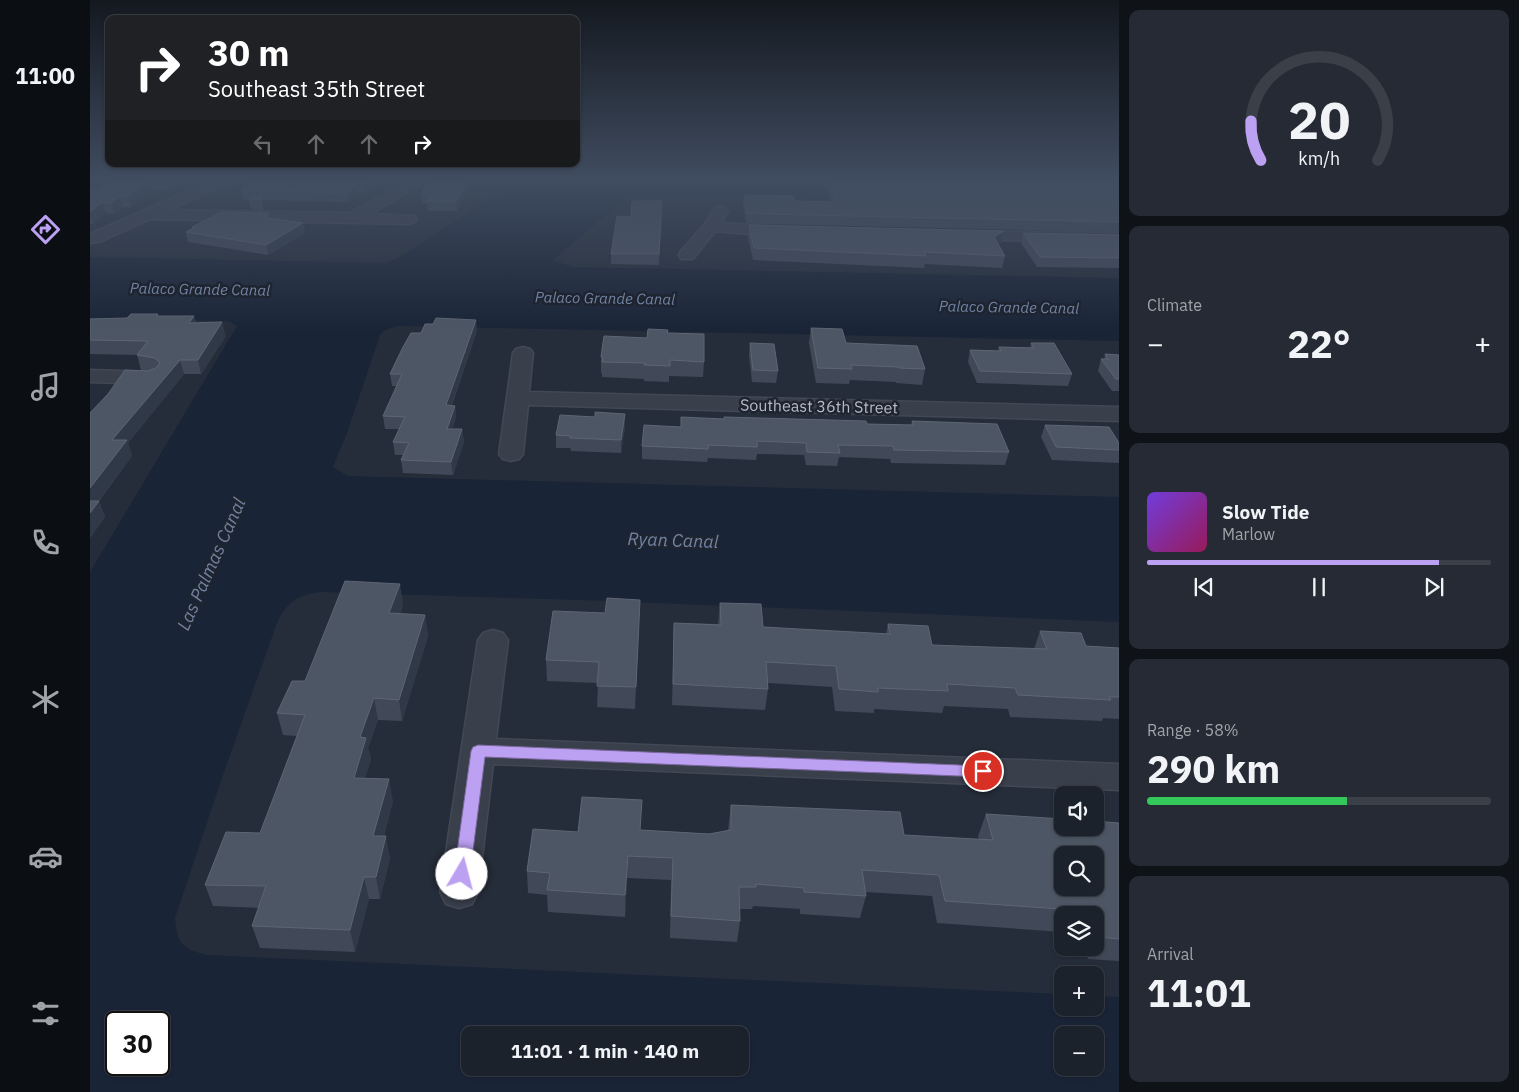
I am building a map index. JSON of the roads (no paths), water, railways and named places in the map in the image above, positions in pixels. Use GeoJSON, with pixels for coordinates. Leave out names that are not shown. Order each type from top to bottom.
{"type":"FeatureCollection","features":[{"type":"Feature","properties":{"kind":"street"},"geometry":{"type":"LineString","coordinates":[[93,239],[114,230]]}},
{"type":"Feature","properties":{"kind":"street"},"geometry":{"type":"LineString","coordinates":[[687,255],[708,230]]}},
{"type":"Feature","properties":{"kind":"street"},"geometry":{"type":"LineString","coordinates":[[741,230],[798,232]]}},
{"type":"Feature","properties":{"kind":"street"},"geometry":{"type":"LineString","coordinates":[[955,236],[1119,238]]}},
{"type":"Feature","properties":{"kind":"street"},"geometry":{"type":"LineString","coordinates":[[511,454],[524,353]]}},
{"type":"Feature","properties":{"kind":"street"},"geometry":{"type":"LineString","coordinates":[[90,376],[152,378]]}},
{"type":"Feature","properties":{"kind":"street","name":"Southeast 36th Street"},"geometry":{"type":"LineString","coordinates":[[518,398],[1119,414]]}},
{"type":"Feature","properties":{"kind":"street"},"geometry":{"type":"LineString","coordinates":[[459,892],[493,640]]}},
{"type":"Feature","properties":{"kind":"street"},"geometry":{"type":"LineString","coordinates":[[478,751],[1119,777]]}},
{"type":"Feature","properties":{"kind":"water"},"geometry":{"type":"Polygon","coordinates":[[[441,230],[588,230],[555,258],[554,261],[573,267],[1119,278],[1119,341],[397,326],[383,331],[333,467],[348,476],[1119,497],[1119,622],[608,601],[322,592],[306,595],[290,604],[277,623],[175,918],[177,933],[182,944],[207,955],[1054,994],[1054,1016],[1104,1016],[1104,996],[1119,997],[1119,1092],[90,1092],[90,572],[237,326],[230,322],[222,321],[90,318],[90,257],[386,263],[398,258],[441,230]]]}},
{"type":"Feature","properties":{"kind":"water label","name":"Palaco Grande Canal"},"geometry":{"type":"Point","coordinates":[200,289]}},
{"type":"Feature","properties":{"kind":"water label","name":"Palaco Grande Canal"},"geometry":{"type":"Point","coordinates":[605,298]}},
{"type":"Feature","properties":{"kind":"water label","name":"Palaco Grande Canal"},"geometry":{"type":"Point","coordinates":[1009,307]}},
{"type":"Feature","properties":{"kind":"water label","name":"Ryan Canal"},"geometry":{"type":"Point","coordinates":[673,540]}},
{"type":"Feature","properties":{"kind":"water label","name":"Las Palmas Canal"},"geometry":{"type":"Point","coordinates":[211,564]}}]}
